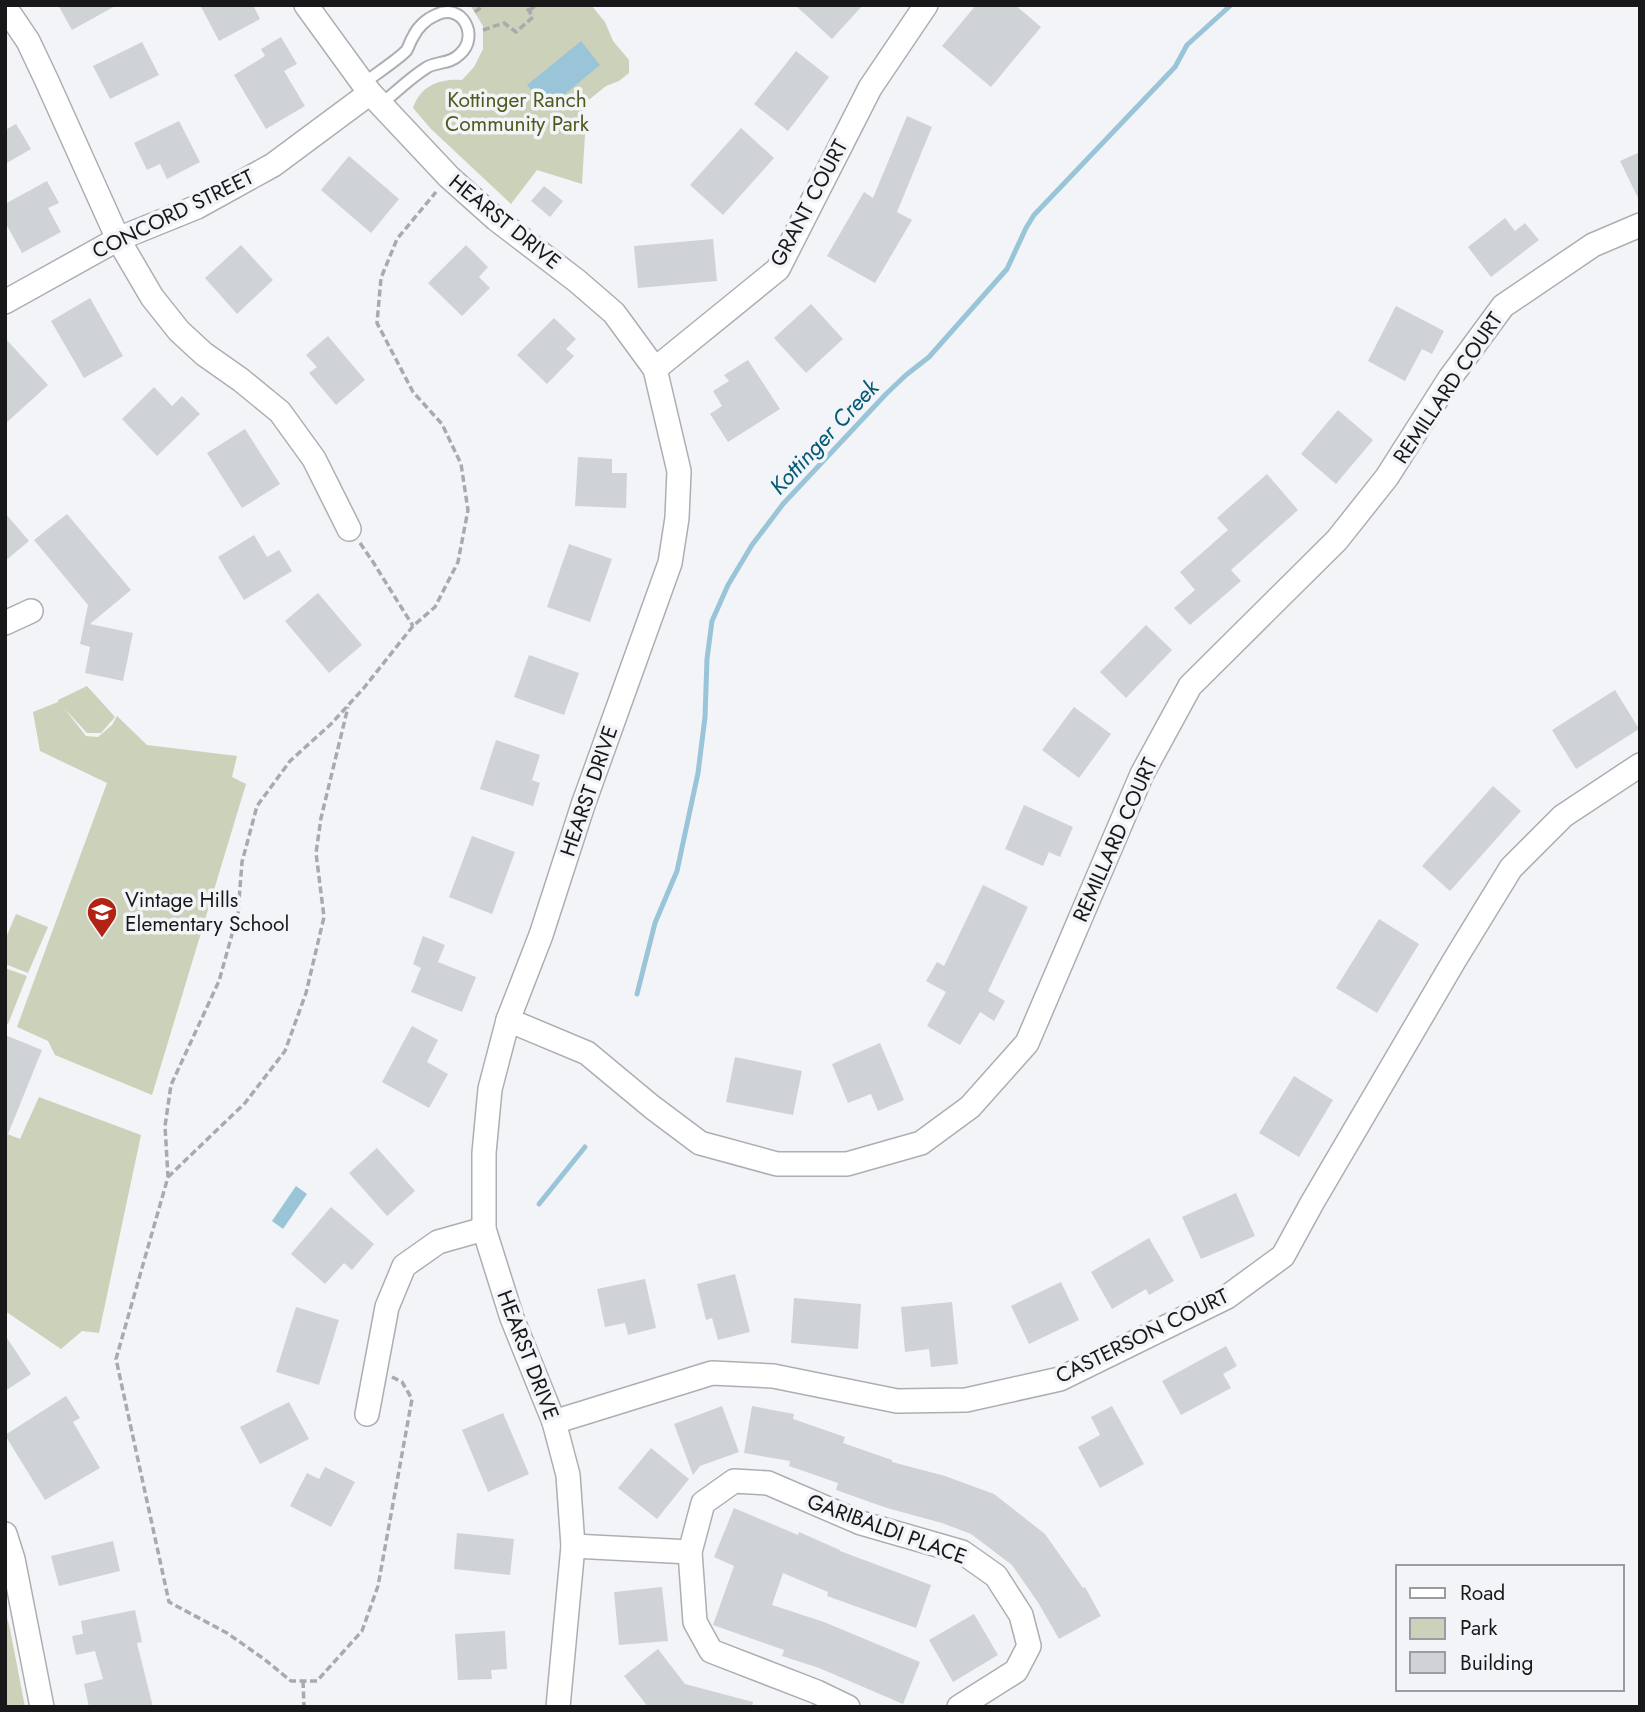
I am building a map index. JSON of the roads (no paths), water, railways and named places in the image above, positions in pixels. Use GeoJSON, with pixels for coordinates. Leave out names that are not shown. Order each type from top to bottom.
{"type":"FeatureCollection","features":[{"type":"Feature","properties":{"kind":"street","name":"HEARST DRIVE"},"geometry":{"type":"LineString","coordinates":[[306,5],[371,94],[449,177],[496,219],[614,313],[655,369],[679,471],[677,518],[670,563],[583,804],[541,935],[508,1020],[491,1089],[484,1153],[484,1229],[512,1318],[554,1422],[568,1475],[573,1546],[558,1707]]}},
{"type":"Feature","properties":{"kind":"street","name":"GRANT COURT"},"geometry":{"type":"LineString","coordinates":[[655,369],[778,269],[870,88],[926,5]]}},
{"type":"Feature","properties":{"kind":"street"},"geometry":{"type":"LineString","coordinates":[[5,7],[28,41],[118,239],[152,297],[179,331],[204,354],[242,380],[280,412],[314,459],[349,529]]}},
{"type":"Feature","properties":{"kind":"street","name":"CONCORD STREET"},"geometry":{"type":"LineString","coordinates":[[5,302],[118,239],[197,207],[273,165],[371,94]]}},
{"type":"Feature","properties":{"kind":"street","name":"REMILLARD COURT"},"geometry":{"type":"LineString","coordinates":[[508,1020],[587,1053],[700,1143],[776,1164],[847,1164],[921,1143],[970,1107],[1027,1043],[1142,774],[1189,686],[1337,540],[1387,477],[1450,378],[1503,306],[1592,245],[1640,225]]}},
{"type":"Feature","properties":{"kind":"street"},"geometry":{"type":"LineString","coordinates":[[5,623],[31,611]]}},
{"type":"Feature","properties":{"kind":"street","name":"CASTERSON COURT"},"geometry":{"type":"LineString","coordinates":[[554,1422],[712,1373],[774,1376],[897,1401],[966,1400],[1060,1379],[1227,1297],[1283,1256],[1511,868],[1563,816],[1640,765]]}},
{"type":"Feature","properties":{"kind":"street"},"geometry":{"type":"LineString","coordinates":[[367,1413],[387,1307],[404,1266],[438,1241],[484,1229]]}},
{"type":"Feature","properties":{"kind":"street","name":"GARIBALDI PLACE"},"geometry":{"type":"LineString","coordinates":[[848,1707],[817,1692],[711,1651],[695,1622],[690,1552],[703,1503],[734,1481],[768,1483],[862,1523],[962,1552],[996,1576],[1021,1615],[1029,1646],[1016,1671],[960,1707]]}},
{"type":"Feature","properties":{"kind":"street"},"geometry":{"type":"LineString","coordinates":[[5,1534],[13,1559],[41,1707]]}},
{"type":"Feature","properties":{"kind":"street"},"geometry":{"type":"LineString","coordinates":[[573,1546],[690,1552]]}},
{"type":"Feature","properties":{"kind":"lane"},"geometry":{"type":"LineString","coordinates":[[449,11],[459,14],[469,34],[468,44],[460,55],[446,63],[429,65],[371,94],[407,50],[421,25],[436,14],[449,11]]}},
{"type":"Feature","properties":{"kind":"water"},"geometry":{"type":"Polygon","coordinates":[[[581,41],[600,65],[547,109],[527,85],[581,41]]]}},
{"type":"Feature","properties":{"kind":"water"},"geometry":{"type":"Polygon","coordinates":[[[296,1186],[307,1194],[283,1229],[272,1221],[296,1186]]]}},
{"type":"Feature","properties":{"kind":"waterway","name":"Kottinger Creek"},"geometry":{"type":"LineString","coordinates":[[637,994],[655,923],[677,871],[698,773],[712,621],[728,585],[752,545],[783,504],[886,394],[929,357],[1007,269],[1034,215],[1175,67],[1187,45],[1231,5]]}},
{"type":"Feature","properties":{"kind":"waterway","name":"Kottinger Creek"},"geometry":{"type":"LineString","coordinates":[[539,1204],[585,1147]]}},
{"type":"Feature","properties":{"kind":"place","name":"Vintage Hills Elementary School"},"geometry":{"type":"Point","coordinates":[102,939]}},
{"type":"Feature","properties":{"kind":"park label","name":"Kottinger Ranch Community Park"},"geometry":{"type":"Point","coordinates":[517,112]}}]}
